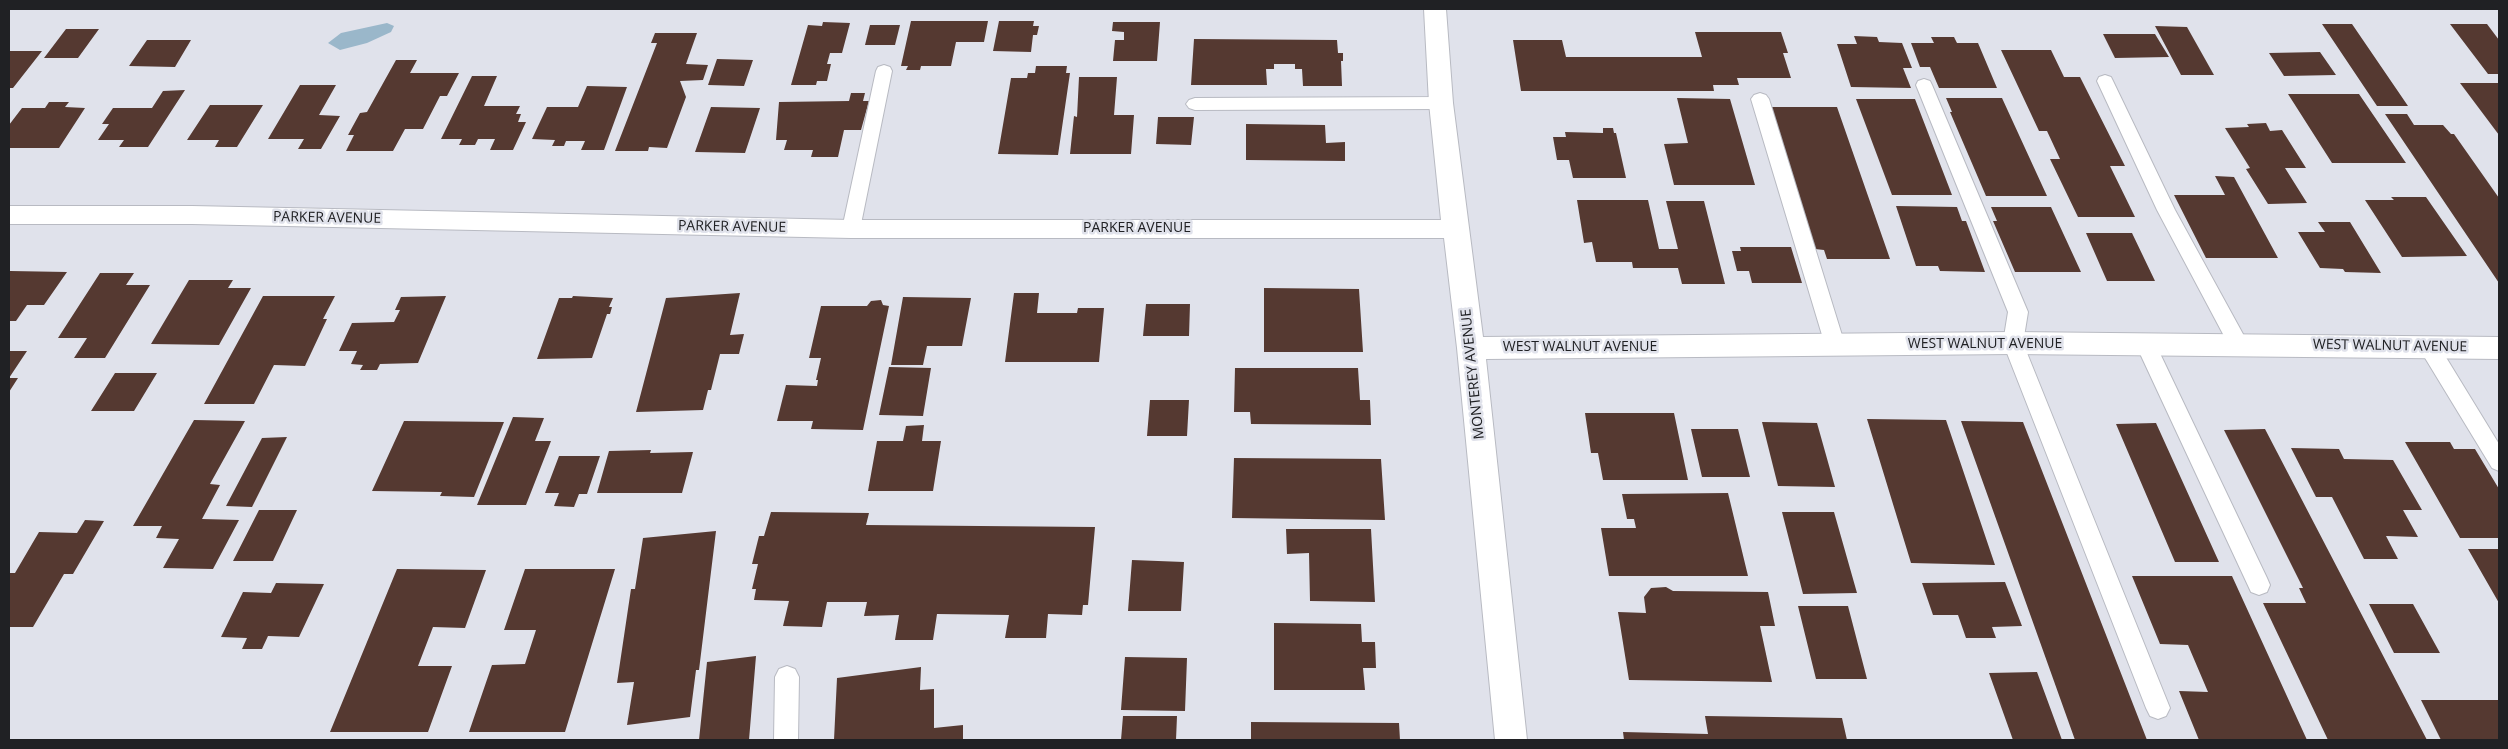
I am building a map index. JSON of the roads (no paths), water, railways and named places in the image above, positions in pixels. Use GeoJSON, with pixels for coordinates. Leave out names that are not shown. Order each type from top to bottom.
{"type":"FeatureCollection","features":[{"type":"Feature","properties":{"kind":"street","name":"MONTEREY AVENUE"},"geometry":{"type":"LineString","coordinates":[[1435,9],[1441,104],[1471,348],[1512,740]]}},
{"type":"Feature","properties":{"kind":"street","name":"PARKER AVENUE"},"geometry":{"type":"LineString","coordinates":[[9,215],[192,215],[851,229],[1455,229]]}},
{"type":"Feature","properties":{"kind":"street","name":"WEST WALNUT AVENUE"},"geometry":{"type":"LineString","coordinates":[[1471,348],[2013,343],[2499,348]]}},
{"type":"Feature","properties":{"kind":"lane"},"geometry":{"type":"LineString","coordinates":[[851,229],[884,70]]}},
{"type":"Feature","properties":{"kind":"lane"},"geometry":{"type":"LineString","coordinates":[[2105,81],[2166,210],[2239,345]]}},
{"type":"Feature","properties":{"kind":"lane"},"geometry":{"type":"LineString","coordinates":[[1924,85],[2018,312],[2013,343],[2158,708]]}},
{"type":"Feature","properties":{"kind":"lane"},"geometry":{"type":"LineString","coordinates":[[1760,99],[1834,345]]}},
{"type":"Feature","properties":{"kind":"lane"},"geometry":{"type":"LineString","coordinates":[[1196,104],[1441,104]]}},
{"type":"Feature","properties":{"kind":"lane"},"geometry":{"type":"LineString","coordinates":[[2146,344],[2259,585]]}},
{"type":"Feature","properties":{"kind":"lane"},"geometry":{"type":"LineString","coordinates":[[2429,347],[2499,462]]}},
{"type":"Feature","properties":{"kind":"lane"},"geometry":{"type":"LineString","coordinates":[[786,740],[787,677]]}},
{"type":"Feature","properties":{"kind":"water"},"geometry":{"type":"Polygon","coordinates":[[[387,23],[394,26],[391,32],[367,43],[340,50],[328,43],[341,33],[387,23]]]}}]}
